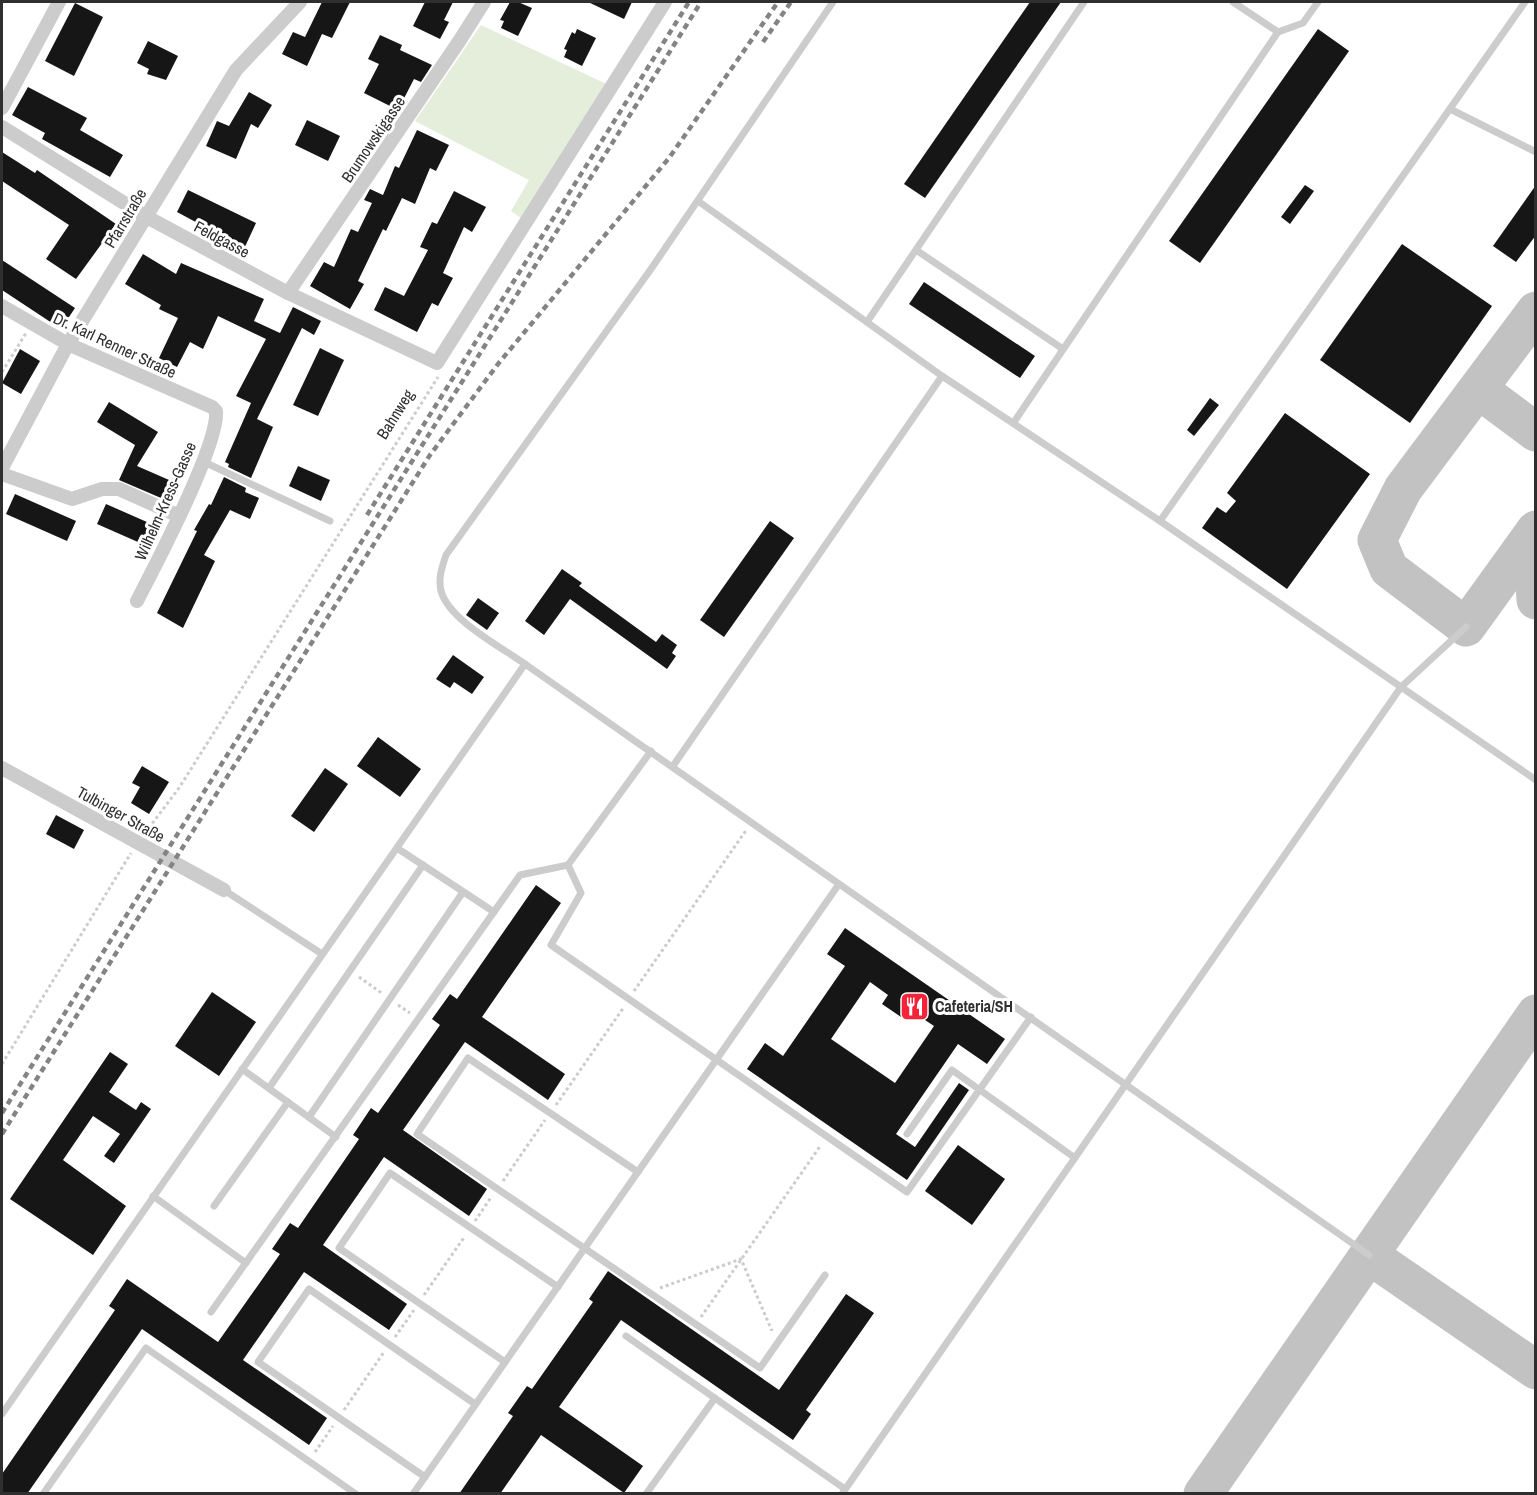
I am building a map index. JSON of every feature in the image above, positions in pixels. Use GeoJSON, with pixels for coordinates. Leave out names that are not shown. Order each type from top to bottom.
{"type":"FeatureCollection","features":[{"type":"Feature","properties":{"kind":"street"},"geometry":{"type":"LineString","coordinates":[[2,108],[59,2]]}},
{"type":"Feature","properties":{"kind":"street","name":"Pfarrstraße"},"geometry":{"type":"LineString","coordinates":[[2,468],[68,344],[236,70],[300,2]]}},
{"type":"Feature","properties":{"kind":"street","name":"Brumowskigasse"},"geometry":{"type":"LineString","coordinates":[[288,293],[484,2]]}},
{"type":"Feature","properties":{"kind":"street"},"geometry":{"type":"LineString","coordinates":[[437,370],[665,2]]}},
{"type":"Feature","properties":{"kind":"street","name":"Feldgasse"},"geometry":{"type":"LineString","coordinates":[[2,127],[145,216],[437,370]]}},
{"type":"Feature","properties":{"kind":"street","name":"Dr. Karl Renner Straße"},"geometry":{"type":"LineString","coordinates":[[2,306],[68,344],[212,406],[216,411]]}},
{"type":"Feature","properties":{"kind":"street","name":"Wilhelm-Kress-Gasse"},"geometry":{"type":"LineString","coordinates":[[137,601],[179,516],[213,430],[216,411]]}},
{"type":"Feature","properties":{"kind":"street"},"geometry":{"type":"LineString","coordinates":[[2,474],[72,500],[102,489],[119,489],[179,516]]}},
{"type":"Feature","properties":{"kind":"street","name":"Tulbinger Straße"},"geometry":{"type":"LineString","coordinates":[[2,768],[224,890]]}},
{"type":"Feature","properties":{"kind":"lane"},"geometry":{"type":"LineString","coordinates":[[833,2],[698,201],[446,555],[440,573],[441,589],[446,604],[458,617],[1369,1255]]}},
{"type":"Feature","properties":{"kind":"lane"},"geometry":{"type":"LineString","coordinates":[[867,322],[1084,2]]}},
{"type":"Feature","properties":{"kind":"lane"},"geometry":{"type":"LineString","coordinates":[[1233,2],[1278,32]]}},
{"type":"Feature","properties":{"kind":"lane"},"geometry":{"type":"LineString","coordinates":[[1014,422],[1278,32],[1303,23],[1318,2]]}},
{"type":"Feature","properties":{"kind":"lane"},"geometry":{"type":"LineString","coordinates":[[1160,521],[1525,2]]}},
{"type":"Feature","properties":{"kind":"lane"},"geometry":{"type":"LineString","coordinates":[[1450,109],[1536,152]]}},
{"type":"Feature","properties":{"kind":"lane"},"geometry":{"type":"LineString","coordinates":[[698,201],[942,376],[1160,521],[1536,780]]}},
{"type":"Feature","properties":{"kind":"lane"},"geometry":{"type":"LineString","coordinates":[[916,250],[1063,349]]}},
{"type":"Feature","properties":{"kind":"lane"},"geometry":{"type":"LineString","coordinates":[[673,766],[942,376]]}},
{"type":"Feature","properties":{"kind":"lane"},"geometry":{"type":"LineString","coordinates":[[202,460],[330,521]]}},
{"type":"Feature","properties":{"kind":"lane"},"geometry":{"type":"LineString","coordinates":[[626,1336],[844,1491],[1127,1086],[1401,687],[1466,627]]}},
{"type":"Feature","properties":{"kind":"lane"},"geometry":{"type":"LineString","coordinates":[[2,1414],[525,664]]}},
{"type":"Feature","properties":{"kind":"lane"},"geometry":{"type":"LineString","coordinates":[[211,1312],[520,875],[568,865],[651,751]]}},
{"type":"Feature","properties":{"kind":"lane"},"geometry":{"type":"LineString","coordinates":[[397,848],[494,912]]}},
{"type":"Feature","properties":{"kind":"lane"},"geometry":{"type":"LineString","coordinates":[[269,1088],[423,865]]}},
{"type":"Feature","properties":{"kind":"lane"},"geometry":{"type":"LineString","coordinates":[[568,865],[581,893],[551,945],[907,1192],[1031,1017]]}},
{"type":"Feature","properties":{"kind":"lane"},"geometry":{"type":"LineString","coordinates":[[413,1494],[839,884]]}},
{"type":"Feature","properties":{"kind":"lane"},"geometry":{"type":"LineString","coordinates":[[224,890],[322,954]]}},
{"type":"Feature","properties":{"kind":"lane"},"geometry":{"type":"LineString","coordinates":[[309,1117],[463,892]]}},
{"type":"Feature","properties":{"kind":"lane"},"geometry":{"type":"LineString","coordinates":[[638,1172],[468,1058],[417,1134],[760,1368],[825,1275]]}},
{"type":"Feature","properties":{"kind":"lane"},"geometry":{"type":"LineString","coordinates":[[242,1069],[336,1137]]}},
{"type":"Feature","properties":{"kind":"lane"},"geometry":{"type":"LineString","coordinates":[[907,1134],[952,1070],[1076,1158]]}},
{"type":"Feature","properties":{"kind":"lane"},"geometry":{"type":"LineString","coordinates":[[214,1206],[288,1102]]}},
{"type":"Feature","properties":{"kind":"lane"},"geometry":{"type":"LineString","coordinates":[[505,1362],[339,1248],[390,1173],[558,1287]]}},
{"type":"Feature","properties":{"kind":"lane"},"geometry":{"type":"LineString","coordinates":[[153,1196],[246,1263]]}},
{"type":"Feature","properties":{"kind":"lane"},"geometry":{"type":"LineString","coordinates":[[424,1477],[258,1362],[309,1289],[475,1404]]}},
{"type":"Feature","properties":{"kind":"lane"},"geometry":{"type":"LineString","coordinates":[[43,1494],[146,1347],[356,1494]]}},
{"type":"Feature","properties":{"kind":"lane"},"geometry":{"type":"LineString","coordinates":[[646,1494],[715,1398]]}},
{"type":"Feature","properties":{"kind":"path"},"geometry":{"type":"LineString","coordinates":[[2,372],[32,323]]}},
{"type":"Feature","properties":{"kind":"path","name":"Bahnweg"},"geometry":{"type":"LineString","coordinates":[[2,1064],[112,888],[138,841],[179,788],[437,370]]}},
{"type":"Feature","properties":{"kind":"path"},"geometry":{"type":"LineString","coordinates":[[309,1461],[752,821]]}},
{"type":"Feature","properties":{"kind":"path"},"geometry":{"type":"LineString","coordinates":[[350,971],[419,1019]]}},
{"type":"Feature","properties":{"kind":"path"},"geometry":{"type":"LineString","coordinates":[[696,1324],[828,1136]]}},
{"type":"Feature","properties":{"kind":"path"},"geometry":{"type":"LineString","coordinates":[[649,1291],[741,1259]]}},
{"type":"Feature","properties":{"kind":"path"},"geometry":{"type":"LineString","coordinates":[[741,1259],[777,1341]]}},
{"type":"Feature","properties":{"kind":"green space"},"geometry":{"type":"Polygon","coordinates":[[[481,25],[615,88],[528,223],[511,211],[529,180],[415,121],[481,25]]]}},
{"type":"Feature","properties":{"kind":"building"},"geometry":{"type":"Polygon","coordinates":[[[322,2],[350,2],[332,38],[322,34],[307,66],[282,54],[293,32],[305,37],[322,2]]]}},
{"type":"Feature","properties":{"kind":"building"},"geometry":{"type":"Polygon","coordinates":[[[425,2],[453,2],[444,20],[449,22],[440,39],[413,26],[425,2]]]}},
{"type":"Feature","properties":{"kind":"building"},"geometry":{"type":"Polygon","coordinates":[[[510,2],[518,2],[532,8],[518,36],[501,28],[504,21],[500,20],[510,2]]]}},
{"type":"Feature","properties":{"kind":"building"},"geometry":{"type":"Polygon","coordinates":[[[588,2],[632,2],[624,19],[588,2]]]}},
{"type":"Feature","properties":{"kind":"building"},"geometry":{"type":"Polygon","coordinates":[[[1030,2],[1061,2],[925,198],[904,184],[1030,2]]]}},
{"type":"Feature","properties":{"kind":"building"},"geometry":{"type":"Polygon","coordinates":[[[75,3],[103,17],[74,76],[45,61],[75,3]]]}},
{"type":"Feature","properties":{"kind":"building"},"geometry":{"type":"Polygon","coordinates":[[[577,29],[596,38],[582,66],[564,57],[567,50],[564,49],[572,32],[575,34],[577,29]]]}},
{"type":"Feature","properties":{"kind":"building"},"geometry":{"type":"Polygon","coordinates":[[[1318,29],[1349,51],[1200,263],[1169,241],[1318,29]]]}},
{"type":"Feature","properties":{"kind":"building"},"geometry":{"type":"Polygon","coordinates":[[[380,35],[402,45],[400,50],[432,65],[421,82],[414,79],[398,110],[364,93],[379,64],[368,59],[380,35]]]}},
{"type":"Feature","properties":{"kind":"building"},"geometry":{"type":"Polygon","coordinates":[[[148,41],[178,56],[166,80],[147,74],[149,69],[137,63],[148,41]]]}},
{"type":"Feature","properties":{"kind":"building"},"geometry":{"type":"Polygon","coordinates":[[[28,87],[87,118],[80,130],[123,155],[110,177],[42,139],[45,133],[12,115],[28,87]]]}},
{"type":"Feature","properties":{"kind":"building"},"geometry":{"type":"Polygon","coordinates":[[[249,92],[272,105],[258,128],[251,124],[236,159],[206,146],[217,121],[229,126],[249,92]]]}},
{"type":"Feature","properties":{"kind":"building"},"geometry":{"type":"Polygon","coordinates":[[[307,120],[340,136],[328,161],[295,145],[307,120]]]}},
{"type":"Feature","properties":{"kind":"building"},"geometry":{"type":"Polygon","coordinates":[[[417,130],[449,145],[436,171],[430,168],[415,204],[402,198],[386,231],[383,229],[358,281],[364,284],[350,309],[310,286],[324,262],[334,267],[351,229],[358,232],[372,203],[364,200],[370,189],[383,195],[395,166],[399,168],[417,130]]]}},
{"type":"Feature","properties":{"kind":"building"},"geometry":{"type":"Polygon","coordinates":[[[2,152],[35,173],[37,170],[116,224],[76,279],[46,259],[69,225],[2,181],[2,152]]]}},
{"type":"Feature","properties":{"kind":"building"},"geometry":{"type":"Polygon","coordinates":[[[1305,185],[1314,191],[1290,224],[1281,217],[1305,185]]]}},
{"type":"Feature","properties":{"kind":"building"},"geometry":{"type":"Polygon","coordinates":[[[1536,185],[1536,235],[1516,262],[1493,246],[1536,185]]]}},
{"type":"Feature","properties":{"kind":"building"},"geometry":{"type":"Polygon","coordinates":[[[188,190],[256,223],[243,251],[216,238],[218,234],[177,212],[188,190]]]}},
{"type":"Feature","properties":{"kind":"building"},"geometry":{"type":"Polygon","coordinates":[[[454,191],[486,207],[472,232],[464,227],[443,273],[453,278],[438,306],[432,303],[417,332],[374,310],[385,287],[404,296],[428,250],[420,247],[432,222],[437,224],[454,191]]]}},
{"type":"Feature","properties":{"kind":"building"},"geometry":{"type":"Polygon","coordinates":[[[1402,244],[1492,306],[1410,423],[1320,360],[1402,244]]]}},
{"type":"Feature","properties":{"kind":"building"},"geometry":{"type":"Polygon","coordinates":[[[143,254],[176,274],[181,263],[264,299],[254,321],[280,333],[293,307],[321,321],[314,335],[302,328],[257,419],[273,427],[251,478],[228,467],[229,464],[225,462],[251,403],[236,396],[266,339],[218,316],[203,349],[190,342],[177,367],[159,358],[178,318],[159,309],[161,305],[125,284],[143,254]]]}},
{"type":"Feature","properties":{"kind":"building"},"geometry":{"type":"Polygon","coordinates":[[[2,260],[75,308],[61,329],[2,290],[2,260]]]}},
{"type":"Feature","properties":{"kind":"building"},"geometry":{"type":"Polygon","coordinates":[[[924,282],[1035,356],[1020,378],[909,304],[924,282]]]}},
{"type":"Feature","properties":{"kind":"building"},"geometry":{"type":"Polygon","coordinates":[[[320,348],[344,360],[318,416],[293,405],[320,348]]]}},
{"type":"Feature","properties":{"kind":"building"},"geometry":{"type":"Polygon","coordinates":[[[20,349],[40,361],[21,394],[2,383],[20,349]]]}},
{"type":"Feature","properties":{"kind":"building"},"geometry":{"type":"Polygon","coordinates":[[[1210,398],[1219,405],[1194,436],[1187,430],[1210,398]]]}},
{"type":"Feature","properties":{"kind":"building"},"geometry":{"type":"Polygon","coordinates":[[[109,402],[158,432],[137,466],[176,483],[168,501],[119,480],[135,445],[97,422],[109,402]]]}},
{"type":"Feature","properties":{"kind":"building"},"geometry":{"type":"Polygon","coordinates":[[[1285,413],[1370,474],[1287,589],[1202,528],[1217,507],[1226,513],[1236,501],[1227,493],[1285,413]]]}},
{"type":"Feature","properties":{"kind":"building"},"geometry":{"type":"Polygon","coordinates":[[[298,466],[330,480],[321,501],[289,486],[298,466]]]}},
{"type":"Feature","properties":{"kind":"building"},"geometry":{"type":"Polygon","coordinates":[[[224,477],[246,488],[245,492],[259,498],[250,519],[230,510],[204,555],[215,561],[183,628],[157,613],[197,531],[194,530],[209,504],[211,505],[224,477]]]}},
{"type":"Feature","properties":{"kind":"building"},"geometry":{"type":"Polygon","coordinates":[[[15,494],[76,521],[67,541],[6,514],[15,494]]]}},
{"type":"Feature","properties":{"kind":"building"},"geometry":{"type":"Polygon","coordinates":[[[106,504],[156,526],[147,546],[97,524],[106,504]]]}},
{"type":"Feature","properties":{"kind":"building"},"geometry":{"type":"Polygon","coordinates":[[[770,521],[794,538],[724,637],[700,620],[770,521]]]}},
{"type":"Feature","properties":{"kind":"building"},"geometry":{"type":"Polygon","coordinates":[[[562,569],[582,583],[579,586],[656,642],[662,634],[677,645],[672,653],[676,656],[667,669],[570,599],[544,635],[525,621],[562,569]]]}},
{"type":"Feature","properties":{"kind":"building"},"geometry":{"type":"Polygon","coordinates":[[[478,598],[499,613],[487,630],[466,615],[478,598]]]}},
{"type":"Feature","properties":{"kind":"building"},"geometry":{"type":"Polygon","coordinates":[[[453,655],[484,677],[472,694],[454,682],[450,688],[436,679],[453,655]]]}},
{"type":"Feature","properties":{"kind":"building"},"geometry":{"type":"Polygon","coordinates":[[[378,737],[421,769],[400,797],[357,766],[378,737]]]}},
{"type":"Feature","properties":{"kind":"building"},"geometry":{"type":"Polygon","coordinates":[[[142,766],[169,782],[149,814],[131,803],[140,787],[132,783],[142,766]]]}},
{"type":"Feature","properties":{"kind":"building"},"geometry":{"type":"Polygon","coordinates":[[[325,768],[348,784],[314,832],[291,816],[325,768]]]}},
{"type":"Feature","properties":{"kind":"building"},"geometry":{"type":"Polygon","coordinates":[[[56,815],[84,830],[74,849],[46,834],[56,815]]]}},
{"type":"Feature","properties":{"kind":"building"},"geometry":{"type":"Polygon","coordinates":[[[536,885],[561,903],[482,1017],[565,1074],[548,1100],[465,1042],[403,1130],[487,1189],[469,1216],[384,1157],[323,1245],[407,1304],[389,1330],[304,1272],[243,1360],[327,1418],[309,1445],[142,1329],[27,1494],[2,1494],[2,1474],[115,1310],[109,1306],[127,1279],[218,1342],[280,1254],[272,1249],[290,1223],[298,1228],[359,1139],[353,1135],[371,1108],[378,1113],[440,1025],[432,1019],[450,994],[457,999],[536,885]]]}},
{"type":"Feature","properties":{"kind":"building"},"geometry":{"type":"Polygon","coordinates":[[[845,928],[1005,1039],[987,1064],[958,1044],[896,1134],[915,1147],[959,1083],[969,1090],[907,1180],[747,1069],[765,1043],[783,1056],[845,966],[827,954],[845,928]],[[870,982],[831,1039],[895,1083],[934,1026],[910,1010],[904,1019],[882,1004],[888,995],[870,982]]]}},
{"type":"Feature","properties":{"kind":"building"},"geometry":{"type":"Polygon","coordinates":[[[212,992],[256,1022],[219,1076],[175,1046],[212,992]]]}},
{"type":"Feature","properties":{"kind":"building"},"geometry":{"type":"Polygon","coordinates":[[[110,1052],[128,1064],[109,1092],[136,1110],[141,1102],[151,1109],[114,1163],[104,1156],[120,1134],[93,1116],[63,1160],[126,1206],[93,1255],[10,1199],[110,1052]]]}},
{"type":"Feature","properties":{"kind":"building"},"geometry":{"type":"Polygon","coordinates":[[[958,1145],[1005,1179],[972,1225],[925,1191],[958,1145]]]}},
{"type":"Feature","properties":{"kind":"building"},"geometry":{"type":"Polygon","coordinates":[[[608,1271],[779,1390],[846,1294],[874,1313],[806,1410],[811,1414],[793,1440],[621,1320],[559,1407],[643,1466],[624,1493],[541,1435],[500,1494],[459,1494],[513,1416],[508,1413],[527,1386],[532,1389],[593,1302],[589,1299],[608,1271]]]}},
{"type":"Feature","properties":{"kind":"taxiway"},"geometry":{"type":"LineString","coordinates":[[1536,311],[1403,489],[1377,540],[1389,569],[1466,627],[1536,530]]}},
{"type":"Feature","properties":{"kind":"taxiway"},"geometry":{"type":"LineString","coordinates":[[1478,389],[1536,432]]}},
{"type":"Feature","properties":{"kind":"taxiway"},"geometry":{"type":"LineString","coordinates":[[1532,536],[1536,600]]}},
{"type":"Feature","properties":{"kind":"taxiway"},"geometry":{"type":"LineString","coordinates":[[1203,1494],[1536,1014]]}},
{"type":"Feature","properties":{"kind":"taxiway"},"geometry":{"type":"LineString","coordinates":[[1369,1255],[1536,1370]]}},
{"type":"Feature","properties":{"kind":"railway"},"geometry":{"type":"LineString","coordinates":[[367,515],[689,2]]}},
{"type":"Feature","properties":{"kind":"railway"},"geometry":{"type":"LineString","coordinates":[[2,1113],[701,2]]}},
{"type":"Feature","properties":{"kind":"railway"},"geometry":{"type":"LineString","coordinates":[[2,1134],[430,455],[498,364],[669,158],[778,2]]}},
{"type":"Feature","properties":{"kind":"railway"},"geometry":{"type":"LineString","coordinates":[[763,42],[791,2]]}},
{"type":"Feature","properties":{"kind":"place","name":"Cafeteria/SH"},"geometry":{"type":"Point","coordinates":[914,1006]}}]}
